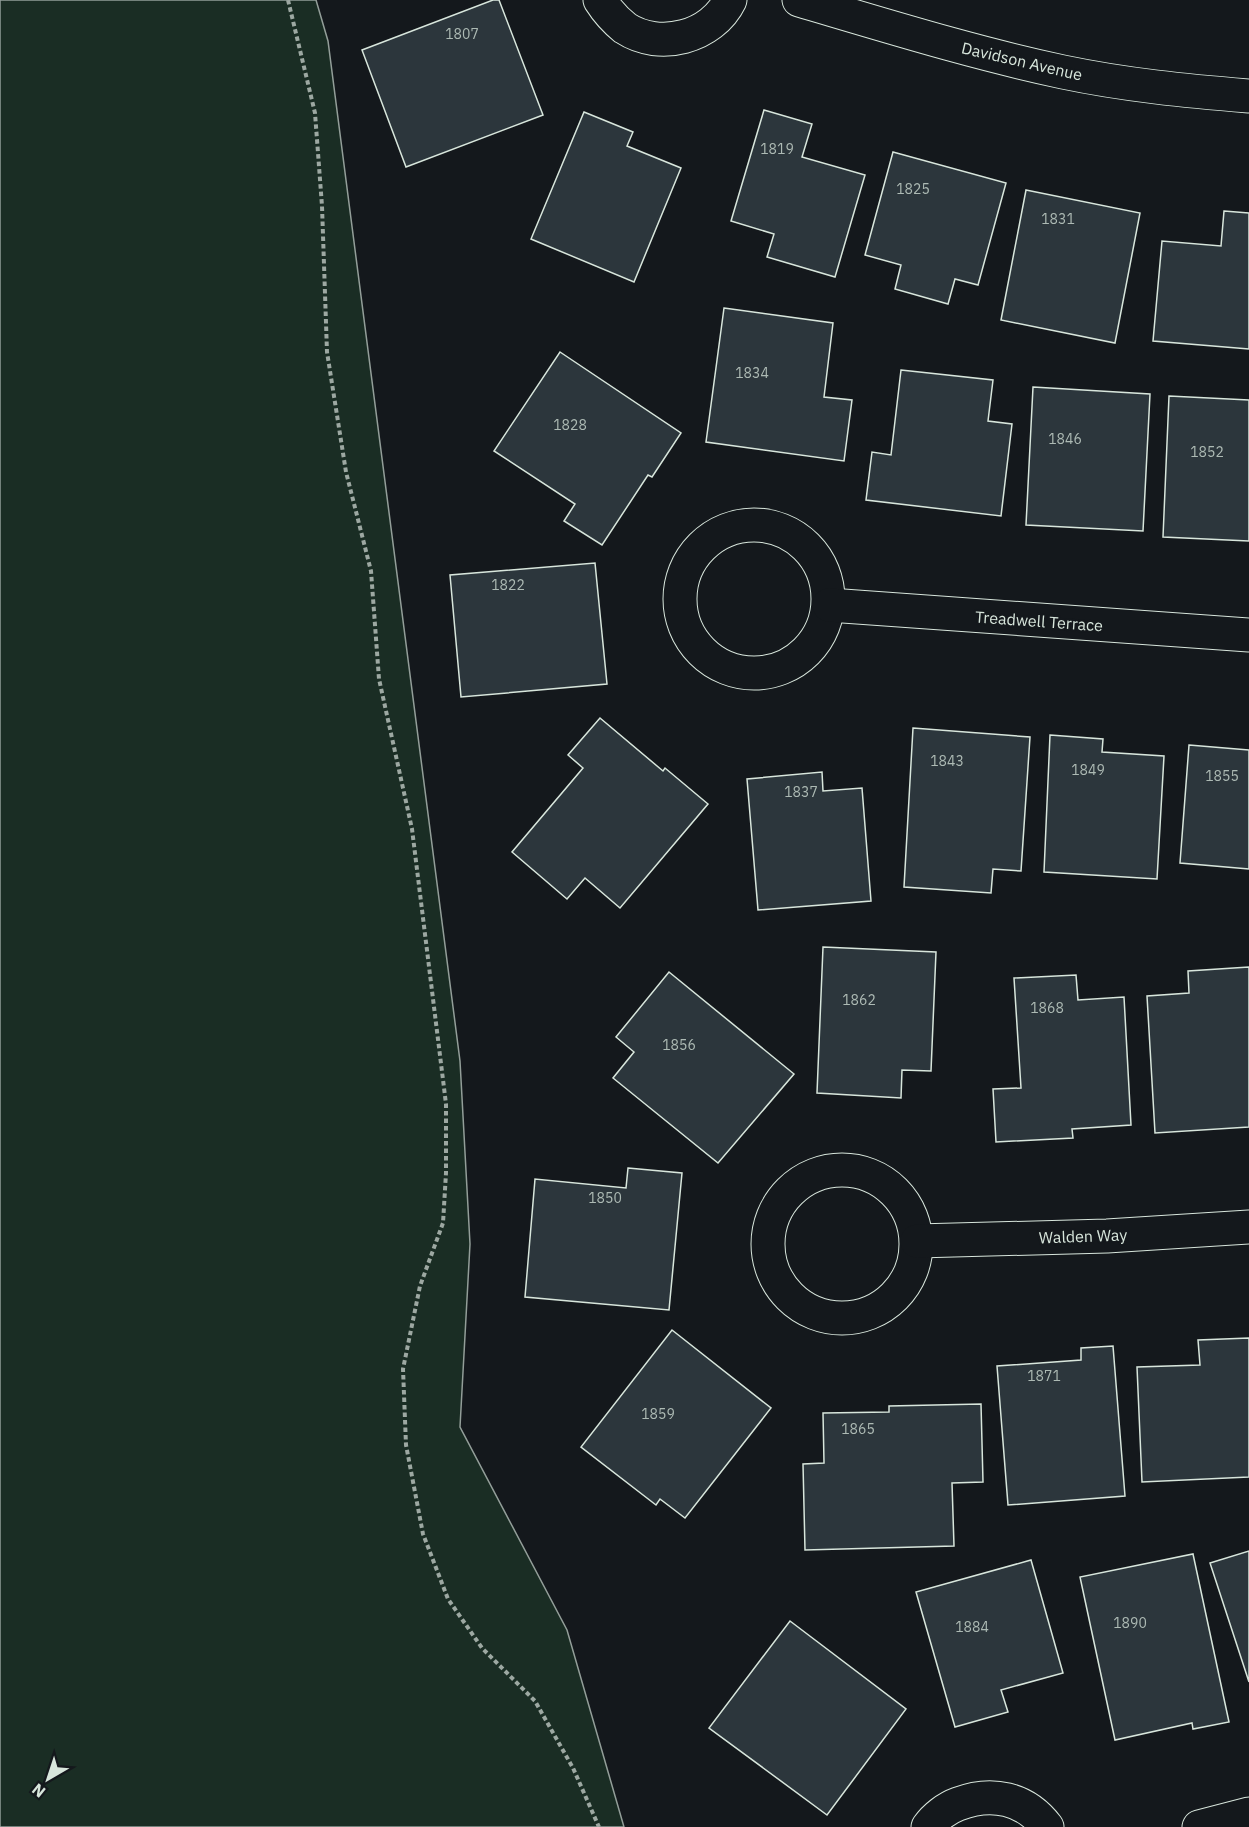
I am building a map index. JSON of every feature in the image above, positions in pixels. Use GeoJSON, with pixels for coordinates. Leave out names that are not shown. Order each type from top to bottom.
{"type":"FeatureCollection","features":[{"type":"Feature","properties":{"kind":"street"},"geometry":{"type":"LineString","coordinates":[[600,0],[608,13],[626,28],[648,37],[672,39],[694,33],[714,22],[730,0]]}},
{"type":"Feature","properties":{"kind":"street","name":"Davidson Avenue"},"geometry":{"type":"LineString","coordinates":[[799,0],[969,49],[1064,72],[1151,88],[1249,96]]}},
{"type":"Feature","properties":{"kind":"street"},"geometry":{"type":"LineString","coordinates":[[746,524],[772,526],[796,537],[815,555],[826,579],[829,605],[823,628],[810,648],[793,663],[771,672],[748,674],[725,669],[705,656],[697,647],[680,617],[679,593],[686,567],[700,546],[721,531],[746,524]]}},
{"type":"Feature","properties":{"kind":"street","name":"Treadwell Terrace"},"geometry":{"type":"LineString","coordinates":[[829,605],[1249,635]]}},
{"type":"Feature","properties":{"kind":"street"},"geometry":{"type":"LineString","coordinates":[[839,1169],[862,1172],[883,1182],[901,1197],[912,1218],[917,1241],[913,1267],[901,1290],[881,1308],[857,1317],[832,1318],[807,1310],[786,1294],[772,1272],[767,1247],[769,1223],[780,1202],[795,1185],[816,1173],[839,1169]]}},
{"type":"Feature","properties":{"kind":"street","name":"Walden Way"},"geometry":{"type":"LineString","coordinates":[[917,1241],[1107,1236],[1249,1227]]}},
{"type":"Feature","properties":{"kind":"street"},"geometry":{"type":"LineString","coordinates":[[928,1827],[950,1807],[972,1798],[995,1797],[1018,1803],[1038,1816],[1047,1827]]}},
{"type":"Feature","properties":{"kind":"street"},"geometry":{"type":"LineString","coordinates":[[1198,1827],[1249,1814]]}},
{"type":"Feature","properties":{"kind":"path"},"geometry":{"type":"LineString","coordinates":[[288,0],[315,113],[322,206],[327,352],[346,472],[371,571],[379,678],[412,829],[446,1104],[443,1223],[420,1286],[403,1369],[406,1445],[423,1534],[448,1599],[482,1648],[535,1701],[573,1768],[599,1827]]}},
{"type":"Feature","properties":{"kind":"green space"},"geometry":{"type":"Polygon","coordinates":[[[0,0],[316,0],[328,41],[460,1061],[470,1244],[460,1427],[567,1630],[624,1827],[0,1827],[0,0]]]}},
{"type":"Feature","properties":{"kind":"building"},"geometry":{"type":"Polygon","coordinates":[[[493,0],[499,0],[543,115],[406,167],[362,50],[493,0]]]}},
{"type":"Feature","properties":{"kind":"building"},"geometry":{"type":"Polygon","coordinates":[[[764,110],[812,124],[802,157],[865,175],[835,277],[767,257],[774,234],[731,221],[764,110]]]}},
{"type":"Feature","properties":{"kind":"building"},"geometry":{"type":"Polygon","coordinates":[[[584,112],[633,132],[627,146],[681,168],[634,282],[531,239],[584,112]]]}},
{"type":"Feature","properties":{"kind":"building"},"geometry":{"type":"Polygon","coordinates":[[[893,152],[1006,183],[978,285],[955,279],[948,304],[895,289],[901,265],[865,255],[893,152]]]}},
{"type":"Feature","properties":{"kind":"building"},"geometry":{"type":"Polygon","coordinates":[[[1026,190],[1140,213],[1115,343],[1001,320],[1026,190]]]}},
{"type":"Feature","properties":{"kind":"building"},"geometry":{"type":"Polygon","coordinates":[[[1224,211],[1249,213],[1249,349],[1153,341],[1162,241],[1221,246],[1224,211]]]}},
{"type":"Feature","properties":{"kind":"building"},"geometry":{"type":"Polygon","coordinates":[[[724,308],[833,323],[824,397],[852,400],[844,461],[706,442],[724,308]]]}},
{"type":"Feature","properties":{"kind":"building"},"geometry":{"type":"Polygon","coordinates":[[[560,352],[681,433],[652,477],[648,475],[602,545],[564,521],[575,504],[494,451],[560,352]]]}},
{"type":"Feature","properties":{"kind":"building"},"geometry":{"type":"Polygon","coordinates":[[[901,370],[993,380],[988,421],[1012,424],[1001,516],[866,500],[872,452],[891,455],[901,370]]]}},
{"type":"Feature","properties":{"kind":"building"},"geometry":{"type":"Polygon","coordinates":[[[1033,387],[1150,394],[1143,531],[1026,525],[1033,387]]]}},
{"type":"Feature","properties":{"kind":"building"},"geometry":{"type":"Polygon","coordinates":[[[1169,396],[1249,400],[1249,541],[1163,537],[1169,396]]]}},
{"type":"Feature","properties":{"kind":"building"},"geometry":{"type":"Polygon","coordinates":[[[595,563],[607,684],[461,697],[450,575],[595,563]]]}},
{"type":"Feature","properties":{"kind":"building"},"geometry":{"type":"Polygon","coordinates":[[[600,718],[663,771],[665,768],[708,804],[620,908],[585,878],[567,899],[512,852],[583,768],[568,755],[600,718]]]}},
{"type":"Feature","properties":{"kind":"building"},"geometry":{"type":"Polygon","coordinates":[[[913,728],[1030,737],[1021,871],[993,869],[991,893],[904,887],[913,728]]]}},
{"type":"Feature","properties":{"kind":"building"},"geometry":{"type":"Polygon","coordinates":[[[1050,735],[1103,739],[1102,752],[1164,756],[1157,879],[1044,872],[1050,735]]]}},
{"type":"Feature","properties":{"kind":"building"},"geometry":{"type":"Polygon","coordinates":[[[1189,745],[1249,750],[1249,869],[1180,863],[1189,745]]]}},
{"type":"Feature","properties":{"kind":"building"},"geometry":{"type":"Polygon","coordinates":[[[822,772],[823,791],[862,788],[871,901],[758,910],[747,779],[822,772]]]}},
{"type":"Feature","properties":{"kind":"building"},"geometry":{"type":"Polygon","coordinates":[[[823,947],[936,952],[931,1071],[902,1070],[901,1098],[817,1093],[823,947]]]}},
{"type":"Feature","properties":{"kind":"building"},"geometry":{"type":"Polygon","coordinates":[[[1249,967],[1249,1127],[1155,1133],[1147,996],[1189,993],[1188,971],[1249,967]]]}},
{"type":"Feature","properties":{"kind":"building"},"geometry":{"type":"Polygon","coordinates":[[[669,972],[794,1074],[718,1163],[613,1078],[634,1052],[616,1037],[669,972]]]}},
{"type":"Feature","properties":{"kind":"building"},"geometry":{"type":"Polygon","coordinates":[[[1076,975],[1078,1000],[1124,997],[1131,1125],[1072,1129],[1073,1138],[996,1142],[993,1089],[1021,1088],[1014,978],[1076,975]]]}},
{"type":"Feature","properties":{"kind":"building"},"geometry":{"type":"Polygon","coordinates":[[[628,1168],[682,1173],[669,1310],[525,1297],[535,1179],[626,1188],[628,1168]]]}},
{"type":"Feature","properties":{"kind":"building"},"geometry":{"type":"Polygon","coordinates":[[[672,1330],[771,1408],[685,1518],[660,1499],[656,1505],[581,1447],[672,1330]]]}},
{"type":"Feature","properties":{"kind":"building"},"geometry":{"type":"Polygon","coordinates":[[[1249,1338],[1249,1477],[1142,1482],[1137,1367],[1200,1365],[1198,1340],[1249,1338]]]}},
{"type":"Feature","properties":{"kind":"building"},"geometry":{"type":"Polygon","coordinates":[[[1113,1346],[1125,1496],[1008,1505],[997,1366],[1081,1360],[1081,1348],[1113,1346]]]}},
{"type":"Feature","properties":{"kind":"building"},"geometry":{"type":"Polygon","coordinates":[[[981,1404],[983,1482],[952,1483],[954,1546],[805,1550],[803,1464],[824,1463],[823,1413],[889,1412],[889,1406],[981,1404]]]}},
{"type":"Feature","properties":{"kind":"building"},"geometry":{"type":"Polygon","coordinates":[[[1249,1551],[1249,1682],[1210,1563],[1249,1551]]]}},
{"type":"Feature","properties":{"kind":"building"},"geometry":{"type":"Polygon","coordinates":[[[1193,1554],[1229,1722],[1193,1729],[1192,1723],[1115,1740],[1080,1577],[1193,1554]]]}},
{"type":"Feature","properties":{"kind":"building"},"geometry":{"type":"Polygon","coordinates":[[[1031,1560],[1063,1673],[1001,1690],[1008,1712],[955,1727],[916,1592],[1031,1560]]]}},
{"type":"Feature","properties":{"kind":"building"},"geometry":{"type":"Polygon","coordinates":[[[790,1621],[906,1709],[827,1815],[709,1728],[790,1621]]]}}]}
